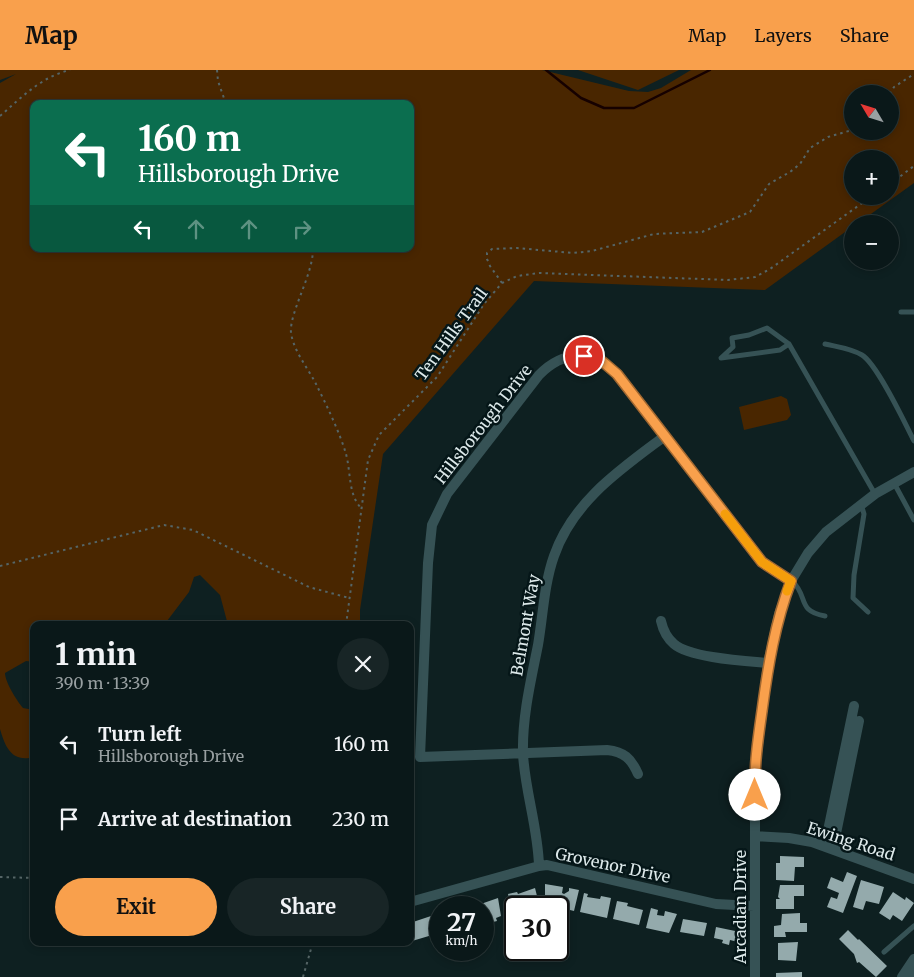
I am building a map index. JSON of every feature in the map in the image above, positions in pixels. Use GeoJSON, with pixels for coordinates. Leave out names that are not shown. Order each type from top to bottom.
{"type":"FeatureCollection","features":[{"type":"Feature","properties":{"kind":"street","name":"Hillsborough Drive"},"geometry":{"type":"LineString","coordinates":[[523,754],[420,757],[430,536],[436,515],[447,494],[547,367],[566,358],[584,356],[603,362],[617,374],[762,562],[791,581]]}},
{"type":"Feature","properties":{"kind":"street","name":"Belmont Way"},"geometry":{"type":"LineString","coordinates":[[539,866],[523,754],[525,720],[550,569],[559,544],[571,520],[589,498],[610,478],[665,436]]}},
{"type":"Feature","properties":{"kind":"street"},"geometry":{"type":"LineString","coordinates":[[755,836],[756,757],[768,663],[779,614],[791,581],[808,553],[826,532],[861,503],[914,472]]}},
{"type":"Feature","properties":{"kind":"street"},"geometry":{"type":"LineString","coordinates":[[661,621],[667,636],[680,648],[696,653],[768,663]]}},
{"type":"Feature","properties":{"kind":"street"},"geometry":{"type":"LineString","coordinates":[[829,847],[854,706]]}},
{"type":"Feature","properties":{"kind":"street"},"geometry":{"type":"LineString","coordinates":[[829,847],[860,721]]}},
{"type":"Feature","properties":{"kind":"street"},"geometry":{"type":"LineString","coordinates":[[523,754],[615,751],[628,757],[638,774]]}},
{"type":"Feature","properties":{"kind":"street","name":"Ewing Road"},"geometry":{"type":"LineString","coordinates":[[755,836],[789,838],[829,847],[914,879]]}},
{"type":"Feature","properties":{"kind":"street","name":"Arcadian Drive"},"geometry":{"type":"LineString","coordinates":[[754,977],[755,836]]}},
{"type":"Feature","properties":{"kind":"street","name":"Grovenor Drive"},"geometry":{"type":"LineString","coordinates":[[414,901],[539,866],[569,869],[716,904],[754,906]]}},
{"type":"Feature","properties":{"kind":"street"},"geometry":{"type":"LineString","coordinates":[[902,977],[914,959]]}},
{"type":"Feature","properties":{"kind":"street"},"geometry":{"type":"LineString","coordinates":[[912,977],[914,972]]}},
{"type":"Feature","properties":{"kind":"lane"},"geometry":{"type":"LineString","coordinates":[[901,312],[914,312]]}},
{"type":"Feature","properties":{"kind":"lane"},"geometry":{"type":"LineString","coordinates":[[789,344],[780,350],[721,358],[733,347],[732,338],[767,328],[789,344],[875,494]]}},
{"type":"Feature","properties":{"kind":"lane"},"geometry":{"type":"LineString","coordinates":[[825,344],[848,348],[864,356],[882,382],[914,441]]}},
{"type":"Feature","properties":{"kind":"lane"},"geometry":{"type":"LineString","coordinates":[[894,483],[914,520]]}},
{"type":"Feature","properties":{"kind":"lane"},"geometry":{"type":"LineString","coordinates":[[861,503],[864,514],[854,575],[853,598],[868,612]]}},
{"type":"Feature","properties":{"kind":"lane"},"geometry":{"type":"LineString","coordinates":[[791,581],[798,587],[806,607],[813,614],[825,616]]}},
{"type":"Feature","properties":{"kind":"lane"},"geometry":{"type":"LineString","coordinates":[[884,952],[914,926]]}},
{"type":"Feature","properties":{"kind":"path"},"geometry":{"type":"LineString","coordinates":[[0,116],[36,84],[61,72],[70,70]]}},
{"type":"Feature","properties":{"kind":"path"},"geometry":{"type":"LineString","coordinates":[[217,70],[218,81],[225,100]]}},
{"type":"Feature","properties":{"kind":"path"},"geometry":{"type":"LineString","coordinates":[[897,85],[914,74]]}},
{"type":"Feature","properties":{"kind":"path"},"geometry":{"type":"LineString","coordinates":[[502,283],[487,260],[487,253],[492,249],[517,248],[573,253],[592,251],[654,234],[702,232],[750,212],[768,184],[800,164],[810,148],[828,138],[844,133]]}},
{"type":"Feature","properties":{"kind":"path"},"geometry":{"type":"LineString","coordinates":[[899,177],[914,166]]}},
{"type":"Feature","properties":{"kind":"path","name":"Ten Hills Trail"},"geometry":{"type":"LineString","coordinates":[[346,621],[368,460],[379,435],[437,377],[484,304],[502,283],[517,276],[538,274],[728,280],[755,277],[770,269],[859,205]]}},
{"type":"Feature","properties":{"kind":"path"},"geometry":{"type":"LineString","coordinates":[[313,252],[306,283],[293,319],[291,332],[346,454],[354,500],[362,509]]}},
{"type":"Feature","properties":{"kind":"path"},"geometry":{"type":"LineString","coordinates":[[0,566],[95,540],[164,525],[193,530],[309,587],[349,598]]}},
{"type":"Feature","properties":{"kind":"path"},"geometry":{"type":"LineString","coordinates":[[0,877],[30,878]]}},
{"type":"Feature","properties":{"kind":"path"},"geometry":{"type":"LineString","coordinates":[[303,977],[313,946]]}},
{"type":"Feature","properties":{"kind":"shaded area"},"geometry":{"type":"Polygon","coordinates":[[[0,70],[542,70],[629,91],[648,92],[661,88],[691,70],[914,70],[914,183],[899,194],[899,150],[844,150],[844,205],[883,205],[870,215],[844,215],[844,233],[765,290],[534,281],[383,454],[360,610],[360,621],[227,621],[220,595],[200,575],[194,577],[189,592],[167,621],[30,621],[30,662],[26,661],[5,673],[9,686],[23,708],[30,709],[30,758],[20,758],[10,752],[0,729],[0,83],[16,74],[0,80],[0,70]]]}},
{"type":"Feature","properties":{"kind":"shaded area"},"geometry":{"type":"Polygon","coordinates":[[[578,70],[679,70],[638,90],[578,70]]]}},
{"type":"Feature","properties":{"kind":"shaded area"},"geometry":{"type":"Polygon","coordinates":[[[781,396],[787,399],[791,415],[787,420],[744,430],[739,407],[781,396]]]}},
{"type":"Feature","properties":{"kind":"building"},"geometry":{"type":"Polygon","coordinates":[[[780,856],[804,857],[804,867],[795,867],[794,881],[776,880],[776,863],[780,863],[780,856]]]}},
{"type":"Feature","properties":{"kind":"building"},"geometry":{"type":"Polygon","coordinates":[[[847,872],[857,876],[843,913],[827,907],[831,897],[837,899],[839,893],[827,888],[831,877],[843,882],[847,872]]]}},
{"type":"Feature","properties":{"kind":"building"},"geometry":{"type":"Polygon","coordinates":[[[861,880],[884,887],[879,904],[866,901],[863,910],[853,907],[861,880]]]}},
{"type":"Feature","properties":{"kind":"building"},"geometry":{"type":"Polygon","coordinates":[[[545,884],[563,887],[562,893],[564,894],[569,891],[569,888],[579,890],[574,911],[569,910],[569,896],[545,895],[545,884]]]}},
{"type":"Feature","properties":{"kind":"building"},"geometry":{"type":"Polygon","coordinates":[[[780,885],[804,885],[804,896],[794,896],[794,909],[776,909],[776,899],[780,899],[778,897],[780,885]]]}},
{"type":"Feature","properties":{"kind":"building"},"geometry":{"type":"Polygon","coordinates":[[[535,888],[537,896],[508,896],[508,894],[517,892],[518,894],[535,888]]]}},
{"type":"Feature","properties":{"kind":"building"},"geometry":{"type":"Polygon","coordinates":[[[893,892],[905,900],[906,897],[914,903],[902,921],[893,915],[890,920],[879,913],[893,892]]]}},
{"type":"Feature","properties":{"kind":"building"},"geometry":{"type":"Polygon","coordinates":[[[584,893],[588,894],[587,897],[600,899],[601,896],[611,898],[607,918],[580,912],[584,893]]]}},
{"type":"Feature","properties":{"kind":"building"},"geometry":{"type":"Polygon","coordinates":[[[498,898],[501,916],[496,918],[497,921],[494,922],[494,899],[498,898]]]}},
{"type":"Feature","properties":{"kind":"building"},"geometry":{"type":"Polygon","coordinates":[[[617,901],[628,903],[627,906],[643,910],[639,925],[613,919],[617,901]]]}},
{"type":"Feature","properties":{"kind":"building"},"geometry":{"type":"Polygon","coordinates":[[[651,908],[658,910],[657,915],[664,916],[665,911],[677,914],[669,933],[646,928],[651,908]]]}},
{"type":"Feature","properties":{"kind":"building"},"geometry":{"type":"Polygon","coordinates":[[[800,913],[800,923],[807,923],[807,932],[785,932],[786,937],[774,937],[774,926],[781,925],[782,914],[800,913]]]}},
{"type":"Feature","properties":{"kind":"building"},"geometry":{"type":"Polygon","coordinates":[[[429,917],[429,936],[414,940],[414,922],[429,917]]]}},
{"type":"Feature","properties":{"kind":"building"},"geometry":{"type":"Polygon","coordinates":[[[683,919],[707,923],[704,936],[680,932],[683,919]]]}},
{"type":"Feature","properties":{"kind":"building"},"geometry":{"type":"Polygon","coordinates":[[[716,927],[740,932],[738,942],[730,940],[729,945],[722,943],[723,940],[714,938],[716,927]]]}},
{"type":"Feature","properties":{"kind":"building"},"geometry":{"type":"Polygon","coordinates":[[[848,930],[887,966],[876,977],[859,962],[857,963],[854,954],[839,939],[848,930]]]}},
{"type":"Feature","properties":{"kind":"building"},"geometry":{"type":"Polygon","coordinates":[[[798,942],[796,961],[778,960],[778,943],[798,942]]]}},
{"type":"Feature","properties":{"kind":"building"},"geometry":{"type":"Polygon","coordinates":[[[802,972],[802,977],[776,977],[776,973],[802,972]]]}},
{"type":"Feature","properties":{"kind":"waterway"},"geometry":{"type":"LineString","coordinates":[[546,70],[581,98],[604,108],[634,108],[710,70]]}},
{"type":"Feature","properties":{"kind":"slow traffic"},"geometry":{"type":"LineString","coordinates":[[725,514],[762,562],[791,581],[787,591]]}},
{"type":"Feature","properties":{"kind":"route"},"geometry":{"type":"LineString","coordinates":[[584,356],[603,362],[617,374],[762,562],[791,581],[779,614],[771,645],[757,744],[755,795]]}}]}
